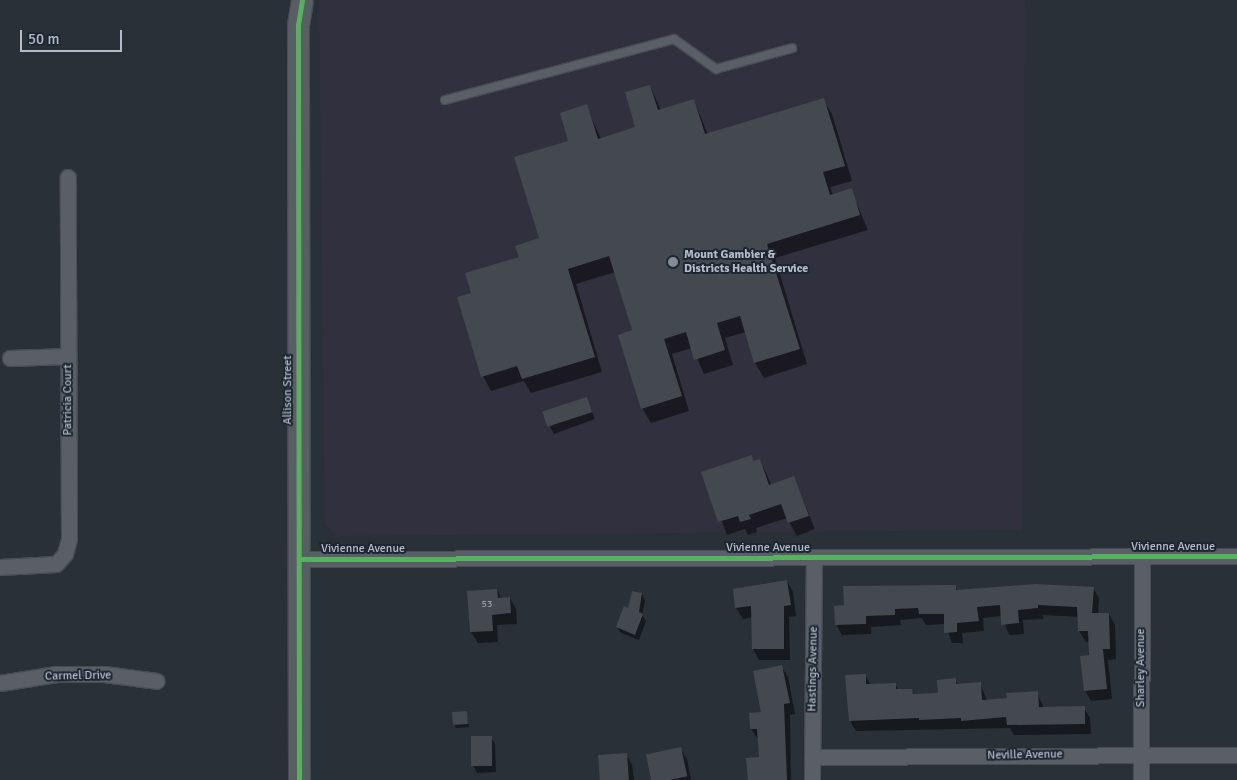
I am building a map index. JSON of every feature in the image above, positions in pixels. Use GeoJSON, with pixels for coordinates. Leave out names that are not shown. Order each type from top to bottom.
{"type":"FeatureCollection","features":[{"type":"Feature","properties":{"kind":"street","name":"Allison Street"},"geometry":{"type":"LineString","coordinates":[[292,0],[298,25]]}},
{"type":"Feature","properties":{"kind":"street","name":"Allison Street"},"geometry":{"type":"LineString","coordinates":[[299,780],[298,25],[302,0]]}},
{"type":"Feature","properties":{"kind":"street","name":"Patricia Court"},"geometry":{"type":"LineString","coordinates":[[0,567],[56,564],[65,554],[69,539],[68,177]]}},
{"type":"Feature","properties":{"kind":"street"},"geometry":{"type":"LineString","coordinates":[[10,358],[68,356]]}},
{"type":"Feature","properties":{"kind":"street","name":"Vivienne Avenue"},"geometry":{"type":"LineString","coordinates":[[299,559],[1237,556]]}},
{"type":"Feature","properties":{"kind":"street","name":"Sharley Avenue"},"geometry":{"type":"LineString","coordinates":[[1141,780],[1142,557]]}},
{"type":"Feature","properties":{"kind":"street","name":"Hastings Avenue"},"geometry":{"type":"LineString","coordinates":[[812,780],[814,558]]}},
{"type":"Feature","properties":{"kind":"street","name":"Carmel Drive"},"geometry":{"type":"LineString","coordinates":[[0,682],[56,674],[104,674],[157,681]]}},
{"type":"Feature","properties":{"kind":"street","name":"Neville Avenue"},"geometry":{"type":"LineString","coordinates":[[812,758],[1141,754],[1237,755]]}},
{"type":"Feature","properties":{"kind":"lane"},"geometry":{"type":"LineString","coordinates":[[446,100],[674,40],[716,69],[792,48]]}},
{"type":"Feature","properties":{"kind":"shaded area","name":"Mount Gambier & Districts Health Service"},"geometry":{"type":"Polygon","coordinates":[[[319,0],[1025,0],[1022,530],[336,536],[325,524],[319,0]]]}},
{"type":"Feature","properties":{"kind":"building"},"geometry":{"type":"Polygon","coordinates":[[[650,85],[658,110],[694,99],[705,134],[824,98],[845,166],[823,172],[830,195],[852,188],[860,215],[767,244],[800,349],[754,363],[740,316],[717,323],[725,350],[694,360],[686,332],[664,339],[682,396],[641,409],[618,335],[632,330],[609,256],[568,269],[595,357],[522,379],[517,366],[481,377],[457,297],[471,293],[465,273],[519,257],[515,246],[539,238],[514,157],[568,141],[560,113],[587,104],[598,139],[635,127],[625,92],[650,85]]]}},
{"type":"Feature","properties":{"kind":"building"},"geometry":{"type":"Polygon","coordinates":[[[587,397],[592,412],[547,427],[542,412],[587,397]]]}},
{"type":"Feature","properties":{"kind":"building"},"geometry":{"type":"Polygon","coordinates":[[[752,455],[753,461],[760,459],[769,485],[794,476],[809,516],[788,523],[781,504],[749,515],[751,519],[740,522],[738,516],[718,522],[701,472],[752,455]]]}},
{"type":"Feature","properties":{"kind":"building"},"geometry":{"type":"Polygon","coordinates":[[[787,580],[791,605],[784,606],[784,649],[752,649],[751,606],[735,608],[733,589],[787,580]]]}},
{"type":"Feature","properties":{"kind":"building"},"geometry":{"type":"Polygon","coordinates":[[[1036,584],[1094,587],[1092,613],[1109,613],[1110,649],[1103,649],[1107,689],[1084,691],[1080,656],[1089,655],[1088,631],[1078,631],[1077,607],[1038,605],[1038,608],[1018,610],[1019,623],[1001,625],[1000,605],[977,607],[979,621],[957,623],[957,632],[944,633],[944,614],[919,614],[918,608],[895,609],[895,615],[866,616],[866,624],[835,625],[834,606],[844,605],[843,586],[956,585],[956,590],[1036,584]]]}},
{"type":"Feature","properties":{"kind":"building"},"geometry":{"type":"Polygon","coordinates":[[[497,589],[498,598],[510,597],[511,613],[492,615],[493,631],[470,632],[467,591],[497,589]]]}},
{"type":"Feature","properties":{"kind":"building"},"geometry":{"type":"Polygon","coordinates":[[[632,591],[642,593],[639,612],[643,614],[635,635],[616,627],[624,606],[628,608],[632,591]]]}},
{"type":"Feature","properties":{"kind":"building"},"geometry":{"type":"Polygon","coordinates":[[[782,665],[790,703],[784,704],[787,780],[748,780],[746,758],[759,757],[757,729],[750,729],[749,713],[761,712],[753,671],[782,665]]]}},
{"type":"Feature","properties":{"kind":"building"},"geometry":{"type":"Polygon","coordinates":[[[866,674],[866,684],[896,683],[896,689],[912,689],[913,694],[938,693],[937,680],[956,678],[956,684],[981,682],[982,700],[1007,698],[1006,693],[1038,691],[1039,707],[1085,706],[1085,724],[1007,725],[1006,717],[961,721],[961,718],[919,720],[919,718],[849,721],[845,675],[866,674]]]}},
{"type":"Feature","properties":{"kind":"building"},"geometry":{"type":"Polygon","coordinates":[[[467,711],[468,724],[453,725],[452,712],[467,711]]]}},
{"type":"Feature","properties":{"kind":"building"},"geometry":{"type":"Polygon","coordinates":[[[471,736],[492,736],[492,766],[471,766],[471,736]]]}},
{"type":"Feature","properties":{"kind":"building"},"geometry":{"type":"Polygon","coordinates":[[[681,747],[687,776],[670,780],[651,780],[646,754],[681,747]]]}},
{"type":"Feature","properties":{"kind":"building"},"geometry":{"type":"Polygon","coordinates":[[[627,753],[629,780],[600,780],[598,755],[627,753]]]}},
{"type":"Feature","properties":{"kind":"cycle path"},"geometry":{"type":"LineString","coordinates":[[299,780],[298,25],[302,0]]}},
{"type":"Feature","properties":{"kind":"cycle path"},"geometry":{"type":"LineString","coordinates":[[299,559],[1237,556]]}},
{"type":"Feature","properties":{"kind":"place","name":"Mount Gambier & Districts Health Service"},"geometry":{"type":"Point","coordinates":[673,262]}}]}
